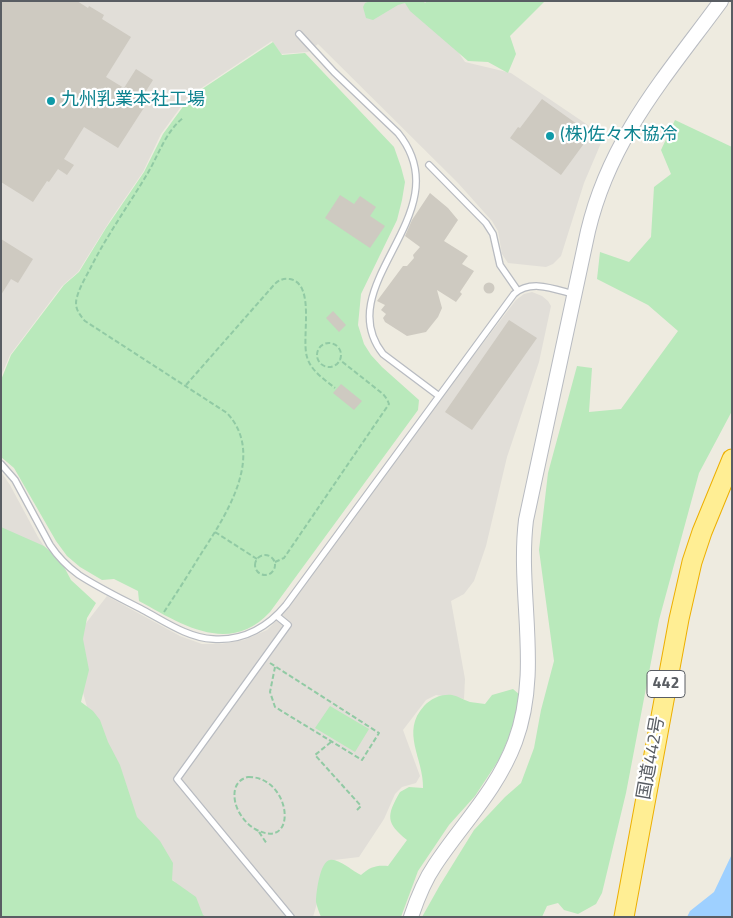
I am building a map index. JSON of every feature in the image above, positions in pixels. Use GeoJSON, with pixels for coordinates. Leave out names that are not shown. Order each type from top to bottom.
{"type":"FeatureCollection","features":[{"type":"Feature","properties":{"kind":"highway","name":"国道442号"},"geometry":{"type":"LineString","coordinates":[[624,917],[678,619],[692,562],[702,532],[732,459]]}},
{"type":"Feature","properties":{"kind":"street"},"geometry":{"type":"LineString","coordinates":[[411,917],[423,886],[435,865],[484,801],[501,774],[516,741],[522,720],[527,695],[528,664],[523,573],[526,520],[592,215],[613,158],[640,111],[720,1]]}},
{"type":"Feature","properties":{"kind":"lane"},"geometry":{"type":"LineString","coordinates":[[299,34],[334,72],[398,133],[404,140],[410,154],[416,173],[417,184],[414,202],[372,294],[370,324],[377,346],[383,354],[439,396]]}},
{"type":"Feature","properties":{"kind":"lane"},"geometry":{"type":"LineString","coordinates":[[429,165],[489,226],[494,238],[500,265],[518,291]]}},
{"type":"Feature","properties":{"kind":"lane"},"geometry":{"type":"LineString","coordinates":[[1,464],[15,480],[57,555],[68,566],[90,582],[200,637],[213,639],[240,636],[264,627],[286,606],[504,307],[518,291],[528,287],[541,286],[575,294]]}},
{"type":"Feature","properties":{"kind":"lane"},"geometry":{"type":"LineString","coordinates":[[277,616],[288,624],[177,780],[291,917]]}},
{"type":"Feature","properties":{"kind":"path"},"geometry":{"type":"LineString","coordinates":[[163,614],[231,505],[243,462],[242,441],[234,421],[227,413],[85,320],[78,313],[75,304],[83,282],[105,242],[151,168],[175,124],[183,118]]}},
{"type":"Feature","properties":{"kind":"path"},"geometry":{"type":"LineString","coordinates":[[186,385],[276,282],[285,279],[293,280],[303,289],[305,299],[305,344],[308,358],[315,370],[335,388]]}},
{"type":"Feature","properties":{"kind":"path"},"geometry":{"type":"LineString","coordinates":[[324,344],[332,344],[340,351],[340,360],[333,367],[325,367],[317,360],[317,351],[324,344]]}},
{"type":"Feature","properties":{"kind":"path"},"geometry":{"type":"LineString","coordinates":[[275,562],[284,558],[389,404],[383,394],[340,360]]}},
{"type":"Feature","properties":{"kind":"path"},"geometry":{"type":"LineString","coordinates":[[215,532],[257,559]]}},
{"type":"Feature","properties":{"kind":"path"},"geometry":{"type":"LineString","coordinates":[[268,555],[271,557],[275,562],[272,572],[263,575],[256,569],[257,559],[261,556],[268,555]]}},
{"type":"Feature","properties":{"kind":"path"},"geometry":{"type":"LineString","coordinates":[[264,659],[379,732],[362,760],[274,707],[270,692],[275,667]]}},
{"type":"Feature","properties":{"kind":"path"},"geometry":{"type":"LineString","coordinates":[[331,742],[315,755],[361,806],[357,810]]}},
{"type":"Feature","properties":{"kind":"path"},"geometry":{"type":"LineString","coordinates":[[257,830],[269,833],[279,830],[285,820],[285,810],[281,798],[270,785],[259,778],[248,777],[242,779],[237,785],[234,792],[235,803],[246,822],[257,830],[267,844]]}},
{"type":"Feature","properties":{"kind":"shaded area"},"geometry":{"type":"Polygon","coordinates":[[[1,1],[427,1],[425,3],[465,62],[511,73],[604,136],[584,183],[561,256],[553,264],[546,267],[508,263],[502,254],[498,231],[492,221],[458,183],[318,44],[308,52],[281,54],[272,41],[188,97],[161,134],[143,172],[78,272],[62,286],[10,355],[1,376],[1,1]]]}},
{"type":"Feature","properties":{"kind":"shaded area"},"geometry":{"type":"Polygon","coordinates":[[[532,292],[542,296],[551,306],[539,362],[507,457],[486,546],[474,581],[464,594],[451,601],[465,679],[464,699],[436,695],[426,700],[403,730],[420,776],[416,783],[402,787],[395,794],[384,819],[359,857],[334,860],[324,879],[313,917],[199,917],[174,881],[160,873],[87,707],[82,689],[80,648],[83,627],[107,596],[180,636],[202,644],[220,644],[244,640],[267,630],[280,617],[516,300],[524,294],[532,292]]]}},
{"type":"Feature","properties":{"kind":"shaded area"},"geometry":{"type":"Polygon","coordinates":[[[1,472],[47,551],[1,565],[1,472]]]}},
{"type":"Feature","properties":{"kind":"green space"},"geometry":{"type":"Polygon","coordinates":[[[370,1],[423,1],[425,3],[427,1],[545,1],[510,36],[516,54],[508,73],[488,62],[468,61],[410,11],[405,3],[398,5],[373,20],[366,18],[363,7],[365,3],[370,1]]]}},
{"type":"Feature","properties":{"kind":"green space"},"geometry":{"type":"Polygon","coordinates":[[[273,42],[282,55],[305,53],[394,147],[405,182],[402,200],[397,220],[361,294],[358,325],[364,344],[371,355],[419,400],[418,410],[270,612],[254,625],[238,632],[222,634],[205,632],[171,619],[139,601],[138,591],[114,579],[102,580],[80,567],[67,556],[56,541],[14,468],[1,457],[1,380],[11,355],[64,285],[79,272],[144,172],[163,134],[190,97],[273,42]]]}},
{"type":"Feature","properties":{"kind":"green space"},"geometry":{"type":"Polygon","coordinates":[[[675,120],[732,147],[732,411],[699,473],[659,620],[626,793],[602,893],[596,904],[578,914],[564,910],[558,903],[547,906],[542,917],[422,917],[474,830],[521,783],[534,748],[541,710],[554,661],[539,550],[548,473],[577,366],[592,368],[589,412],[621,409],[678,331],[648,305],[597,279],[600,252],[629,262],[651,237],[654,187],[671,174],[661,150],[675,120]]]}},
{"type":"Feature","properties":{"kind":"green space"},"geometry":{"type":"Polygon","coordinates":[[[1,527],[44,546],[61,561],[71,580],[96,603],[87,618],[83,639],[89,670],[81,702],[93,711],[100,720],[108,742],[120,765],[137,817],[160,841],[173,863],[172,880],[196,897],[203,915],[206,917],[1,917],[1,527]]]}},
{"type":"Feature","properties":{"kind":"green space"},"geometry":{"type":"Polygon","coordinates":[[[513,689],[520,695],[514,725],[500,758],[475,796],[449,825],[418,871],[401,917],[321,917],[316,904],[316,898],[321,871],[327,862],[330,860],[337,861],[361,875],[373,867],[388,866],[407,840],[395,829],[390,819],[392,807],[400,792],[409,787],[423,788],[413,736],[417,716],[424,706],[444,695],[485,704],[492,695],[513,689]]]}},
{"type":"Feature","properties":{"kind":"green space"},"geometry":{"type":"Polygon","coordinates":[[[330,706],[369,729],[355,752],[315,728],[330,706]]]}},
{"type":"Feature","properties":{"kind":"water"},"geometry":{"type":"Polygon","coordinates":[[[732,854],[732,917],[687,917],[690,911],[714,892],[732,854]]]}},
{"type":"Feature","properties":{"kind":"building","name":"九州乳業本社工場"},"geometry":{"type":"Polygon","coordinates":[[[1,1],[77,1],[88,8],[89,6],[104,15],[102,19],[131,37],[106,77],[124,88],[136,69],[153,80],[141,99],[147,103],[118,148],[84,127],[64,159],[74,165],[67,175],[58,169],[49,182],[47,181],[33,202],[1,182],[1,1]]]}},
{"type":"Feature","properties":{"kind":"building","name":"(株)佐々木協冷"},"geometry":{"type":"Polygon","coordinates":[[[542,99],[591,134],[561,175],[510,138],[542,99]]]}},
{"type":"Feature","properties":{"kind":"building"},"geometry":{"type":"Polygon","coordinates":[[[430,193],[448,208],[458,220],[444,241],[468,256],[462,264],[474,271],[460,292],[462,294],[456,302],[437,290],[442,308],[438,317],[426,332],[407,336],[385,322],[383,318],[386,314],[381,310],[385,305],[377,301],[403,266],[407,266],[414,258],[413,255],[420,247],[405,236],[412,220],[430,193]]]}},
{"type":"Feature","properties":{"kind":"building"},"geometry":{"type":"Polygon","coordinates":[[[340,195],[354,204],[360,196],[376,207],[370,216],[385,226],[370,248],[325,218],[340,195]]]}},
{"type":"Feature","properties":{"kind":"building"},"geometry":{"type":"Polygon","coordinates":[[[1,239],[33,259],[18,283],[11,279],[1,295],[1,239]]]}},
{"type":"Feature","properties":{"kind":"building"},"geometry":{"type":"Polygon","coordinates":[[[487,283],[491,283],[494,288],[493,292],[487,293],[484,290],[484,286],[487,283]]]}},
{"type":"Feature","properties":{"kind":"building"},"geometry":{"type":"Polygon","coordinates":[[[333,311],[346,325],[339,332],[326,318],[333,311]]]}},
{"type":"Feature","properties":{"kind":"building"},"geometry":{"type":"Polygon","coordinates":[[[509,320],[537,338],[472,430],[445,412],[509,320]]]}},
{"type":"Feature","properties":{"kind":"building"},"geometry":{"type":"Polygon","coordinates":[[[341,384],[362,401],[354,410],[333,393],[341,384]]]}},
{"type":"Feature","properties":{"kind":"place","name":"九州乳業本社工場"},"geometry":{"type":"Point","coordinates":[51,101]}},
{"type":"Feature","properties":{"kind":"place","name":"(株)佐々木協冷"},"geometry":{"type":"Point","coordinates":[550,136]}}]}
